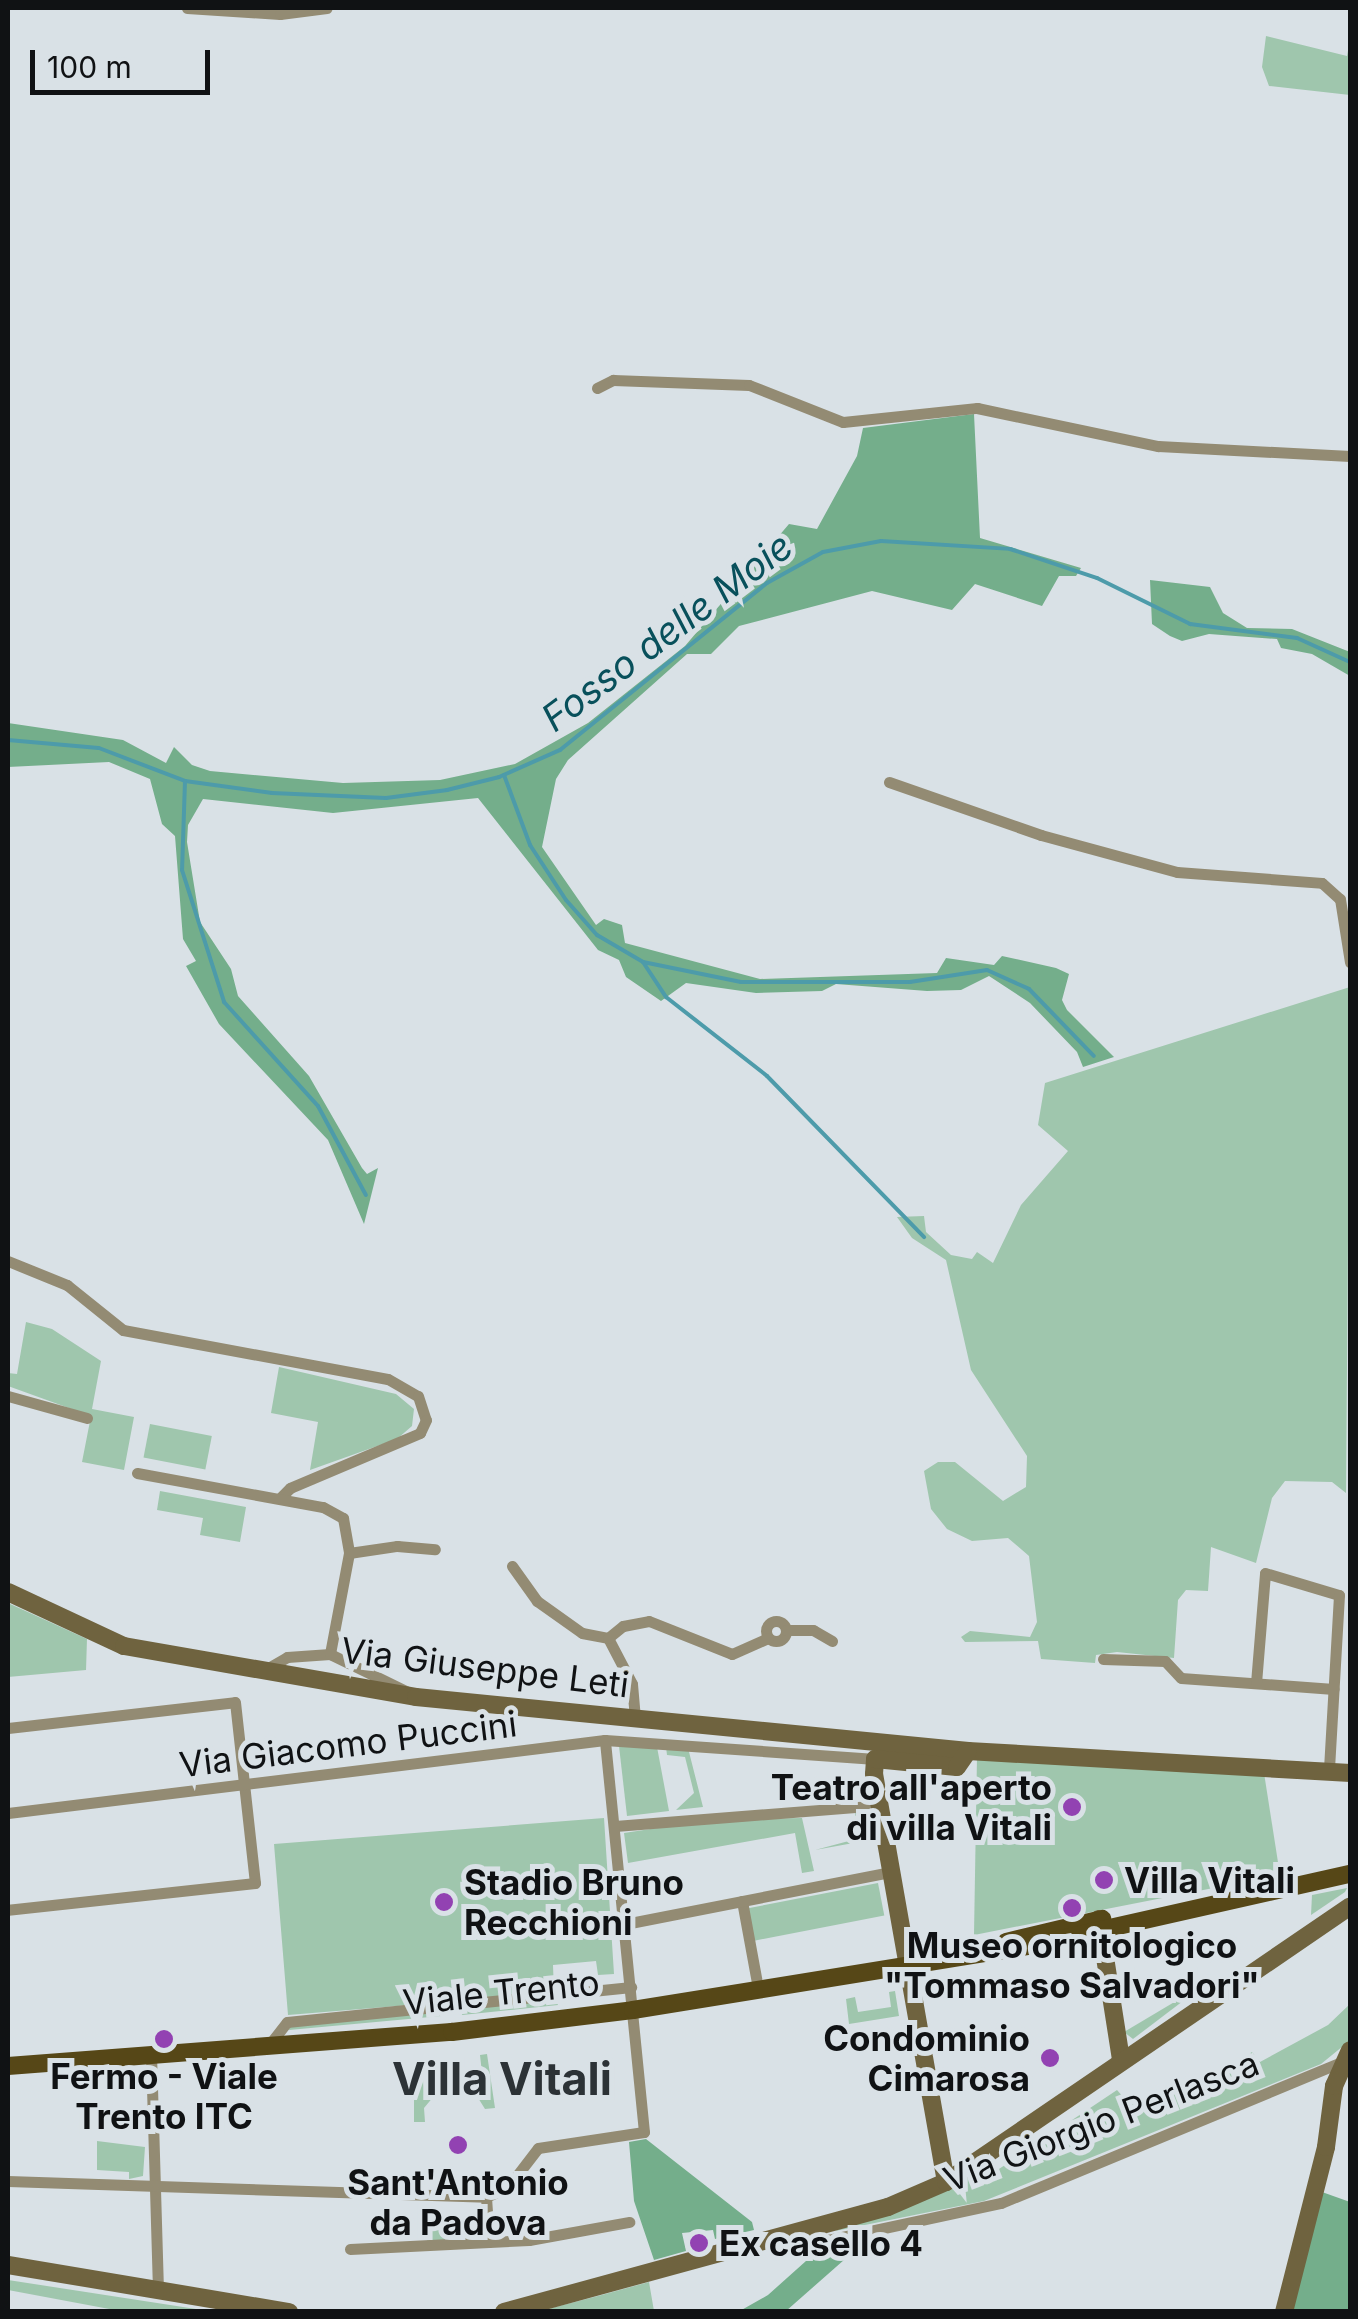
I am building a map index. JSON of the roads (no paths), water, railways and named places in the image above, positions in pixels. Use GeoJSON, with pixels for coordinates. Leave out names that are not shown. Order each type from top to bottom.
{"type":"FeatureCollection","features":[{"type":"Feature","properties":{"kind":"main road","name":"Viale Trento"},"geometry":{"type":"LineString","coordinates":[[8,2066],[633,2010],[997,1947],[1031,1932],[1134,1918],[1350,1874]]}},
{"type":"Feature","properties":{"kind":"street"},"geometry":{"type":"LineString","coordinates":[[187,8],[280,14],[327,8]]}},
{"type":"Feature","properties":{"kind":"street"},"geometry":{"type":"LineString","coordinates":[[597,388],[612,380],[749,386],[843,422],[977,408],[1158,446],[1350,456]]}},
{"type":"Feature","properties":{"kind":"street"},"geometry":{"type":"LineString","coordinates":[[889,782],[1041,835],[1177,872],[1322,883],[1340,899],[1350,962]]}},
{"type":"Feature","properties":{"kind":"street"},"geometry":{"type":"LineString","coordinates":[[8,1260],[66,1285],[123,1330],[388,1379],[418,1396],[426,1420],[420,1434],[290,1488],[280,1498]]}},
{"type":"Feature","properties":{"kind":"street"},"geometry":{"type":"LineString","coordinates":[[8,1396],[87,1418]]}},
{"type":"Feature","properties":{"kind":"street"},"geometry":{"type":"LineString","coordinates":[[138,1474],[280,1498],[342,1518],[349,1553],[330,1654]]}},
{"type":"Feature","properties":{"kind":"street"},"geometry":{"type":"LineString","coordinates":[[349,1553],[397,1546],[435,1549]]}},
{"type":"Feature","properties":{"kind":"street"},"geometry":{"type":"LineString","coordinates":[[512,1566],[536,1602],[582,1633],[608,1638],[623,1626],[649,1621],[732,1654],[768,1638],[771,1622],[786,1630],[814,1630],[832,1641]]}},
{"type":"Feature","properties":{"kind":"street"},"geometry":{"type":"LineString","coordinates":[[1256,1684],[1265,1573],[1339,1594],[1329,1770]]}},
{"type":"Feature","properties":{"kind":"street","name":"Via Giuseppe Leti"},"geometry":{"type":"LineString","coordinates":[[8,1592],[124,1646],[416,1697],[968,1752],[1350,1773]]}},
{"type":"Feature","properties":{"kind":"street"},"geometry":{"type":"LineString","coordinates":[[608,1638],[632,1684],[636,1718]]}},
{"type":"Feature","properties":{"kind":"street"},"geometry":{"type":"LineString","coordinates":[[262,1670],[287,1656],[330,1654],[416,1697]]}},
{"type":"Feature","properties":{"kind":"street"},"geometry":{"type":"LineString","coordinates":[[1102,1659],[1166,1661],[1181,1678],[1334,1689]]}},
{"type":"Feature","properties":{"kind":"street"},"geometry":{"type":"LineString","coordinates":[[8,1728],[235,1702],[256,1883],[8,1910]]}},
{"type":"Feature","properties":{"kind":"street"},"geometry":{"type":"LineString","coordinates":[[8,2181],[486,2197],[508,2188],[538,2148],[644,2132],[616,1826],[604,1740]]}},
{"type":"Feature","properties":{"kind":"street","name":"Via Giacomo Puccini"},"geometry":{"type":"LineString","coordinates":[[8,1813],[604,1740],[876,1759]]}},
{"type":"Feature","properties":{"kind":"street"},"geometry":{"type":"LineString","coordinates":[[946,2182],[880,1806],[876,1759],[957,1767],[968,1752]]}},
{"type":"Feature","properties":{"kind":"street"},"geometry":{"type":"LineString","coordinates":[[616,1826],[880,1806]]}},
{"type":"Feature","properties":{"kind":"street"},"geometry":{"type":"LineString","coordinates":[[624,1924],[891,1872]]}},
{"type":"Feature","properties":{"kind":"street"},"geometry":{"type":"LineString","coordinates":[[742,1901],[758,1988]]}},
{"type":"Feature","properties":{"kind":"street"},"geometry":{"type":"LineString","coordinates":[[504,2312],[808,2230],[946,2182],[1350,1906]]}},
{"type":"Feature","properties":{"kind":"street"},"geometry":{"type":"LineString","coordinates":[[1100,1924],[1121,2059]]}},
{"type":"Feature","properties":{"kind":"street"},"geometry":{"type":"LineString","coordinates":[[269,2045],[287,2022],[630,1987]]}},
{"type":"Feature","properties":{"kind":"street"},"geometry":{"type":"LineString","coordinates":[[151,2054],[158,2290]]}},
{"type":"Feature","properties":{"kind":"street"},"geometry":{"type":"LineString","coordinates":[[1284,2312],[1348,2056]]}},
{"type":"Feature","properties":{"kind":"street","name":"Via Giorgio Perlasca"},"geometry":{"type":"LineString","coordinates":[[808,2230],[828,2240],[1001,2203],[1348,2056]]}},
{"type":"Feature","properties":{"kind":"street"},"geometry":{"type":"LineString","coordinates":[[486,2197],[489,2242]]}},
{"type":"Feature","properties":{"kind":"street"},"geometry":{"type":"LineString","coordinates":[[350,2249],[489,2242],[629,2222]]}},
{"type":"Feature","properties":{"kind":"street"},"geometry":{"type":"LineString","coordinates":[[8,2264],[290,2312]]}},
{"type":"Feature","properties":{"kind":"waterway","name":"Fosso delle Moie"},"geometry":{"type":"LineString","coordinates":[[8,740],[99,748],[185,781],[272,793],[386,798],[447,790],[499,777],[560,750],[767,583],[823,552],[881,541],[1010,549],[1097,578],[1190,624],[1297,638],[1350,662]]}},
{"type":"Feature","properties":{"kind":"waterway"},"geometry":{"type":"LineString","coordinates":[[504,775],[530,845],[566,900],[597,935],[643,962],[741,982],[910,982],[987,970],[1029,989],[1094,1056]]}},
{"type":"Feature","properties":{"kind":"waterway"},"geometry":{"type":"LineString","coordinates":[[185,781],[182,870],[224,1002],[318,1106],[366,1195]]}},
{"type":"Feature","properties":{"kind":"waterway"},"geometry":{"type":"LineString","coordinates":[[643,962],[666,997],[767,1076],[924,1237]]}},
{"type":"Feature","properties":{"kind":"place","name":"Teatro all'aperto di villa Vitali"},"geometry":{"type":"Point","coordinates":[1072,1807]}},
{"type":"Feature","properties":{"kind":"place","name":"Villa Vitali"},"geometry":{"type":"Point","coordinates":[1104,1880]}},
{"type":"Feature","properties":{"kind":"place","name":"Stadio Bruno Recchioni"},"geometry":{"type":"Point","coordinates":[444,1902]}},
{"type":"Feature","properties":{"kind":"place","name":"Museo ornitologico \"Tommaso Salvadori\""},"geometry":{"type":"Point","coordinates":[1072,1908]}},
{"type":"Feature","properties":{"kind":"place","name":"Fermo - Viale Trento ITC"},"geometry":{"type":"Point","coordinates":[164,2039]}},
{"type":"Feature","properties":{"kind":"place","name":"Condominio Cimarosa"},"geometry":{"type":"Point","coordinates":[1050,2058]}},
{"type":"Feature","properties":{"kind":"place","name":"Sant'Antonio da Padova"},"geometry":{"type":"Point","coordinates":[458,2145]}},
{"type":"Feature","properties":{"kind":"place","name":"Ex casello 4"},"geometry":{"type":"Point","coordinates":[699,2243]}},
{"type":"Feature","properties":{"kind":"district","name":"Villa Vitali"},"geometry":{"type":"Point","coordinates":[502,2079]}}]}
